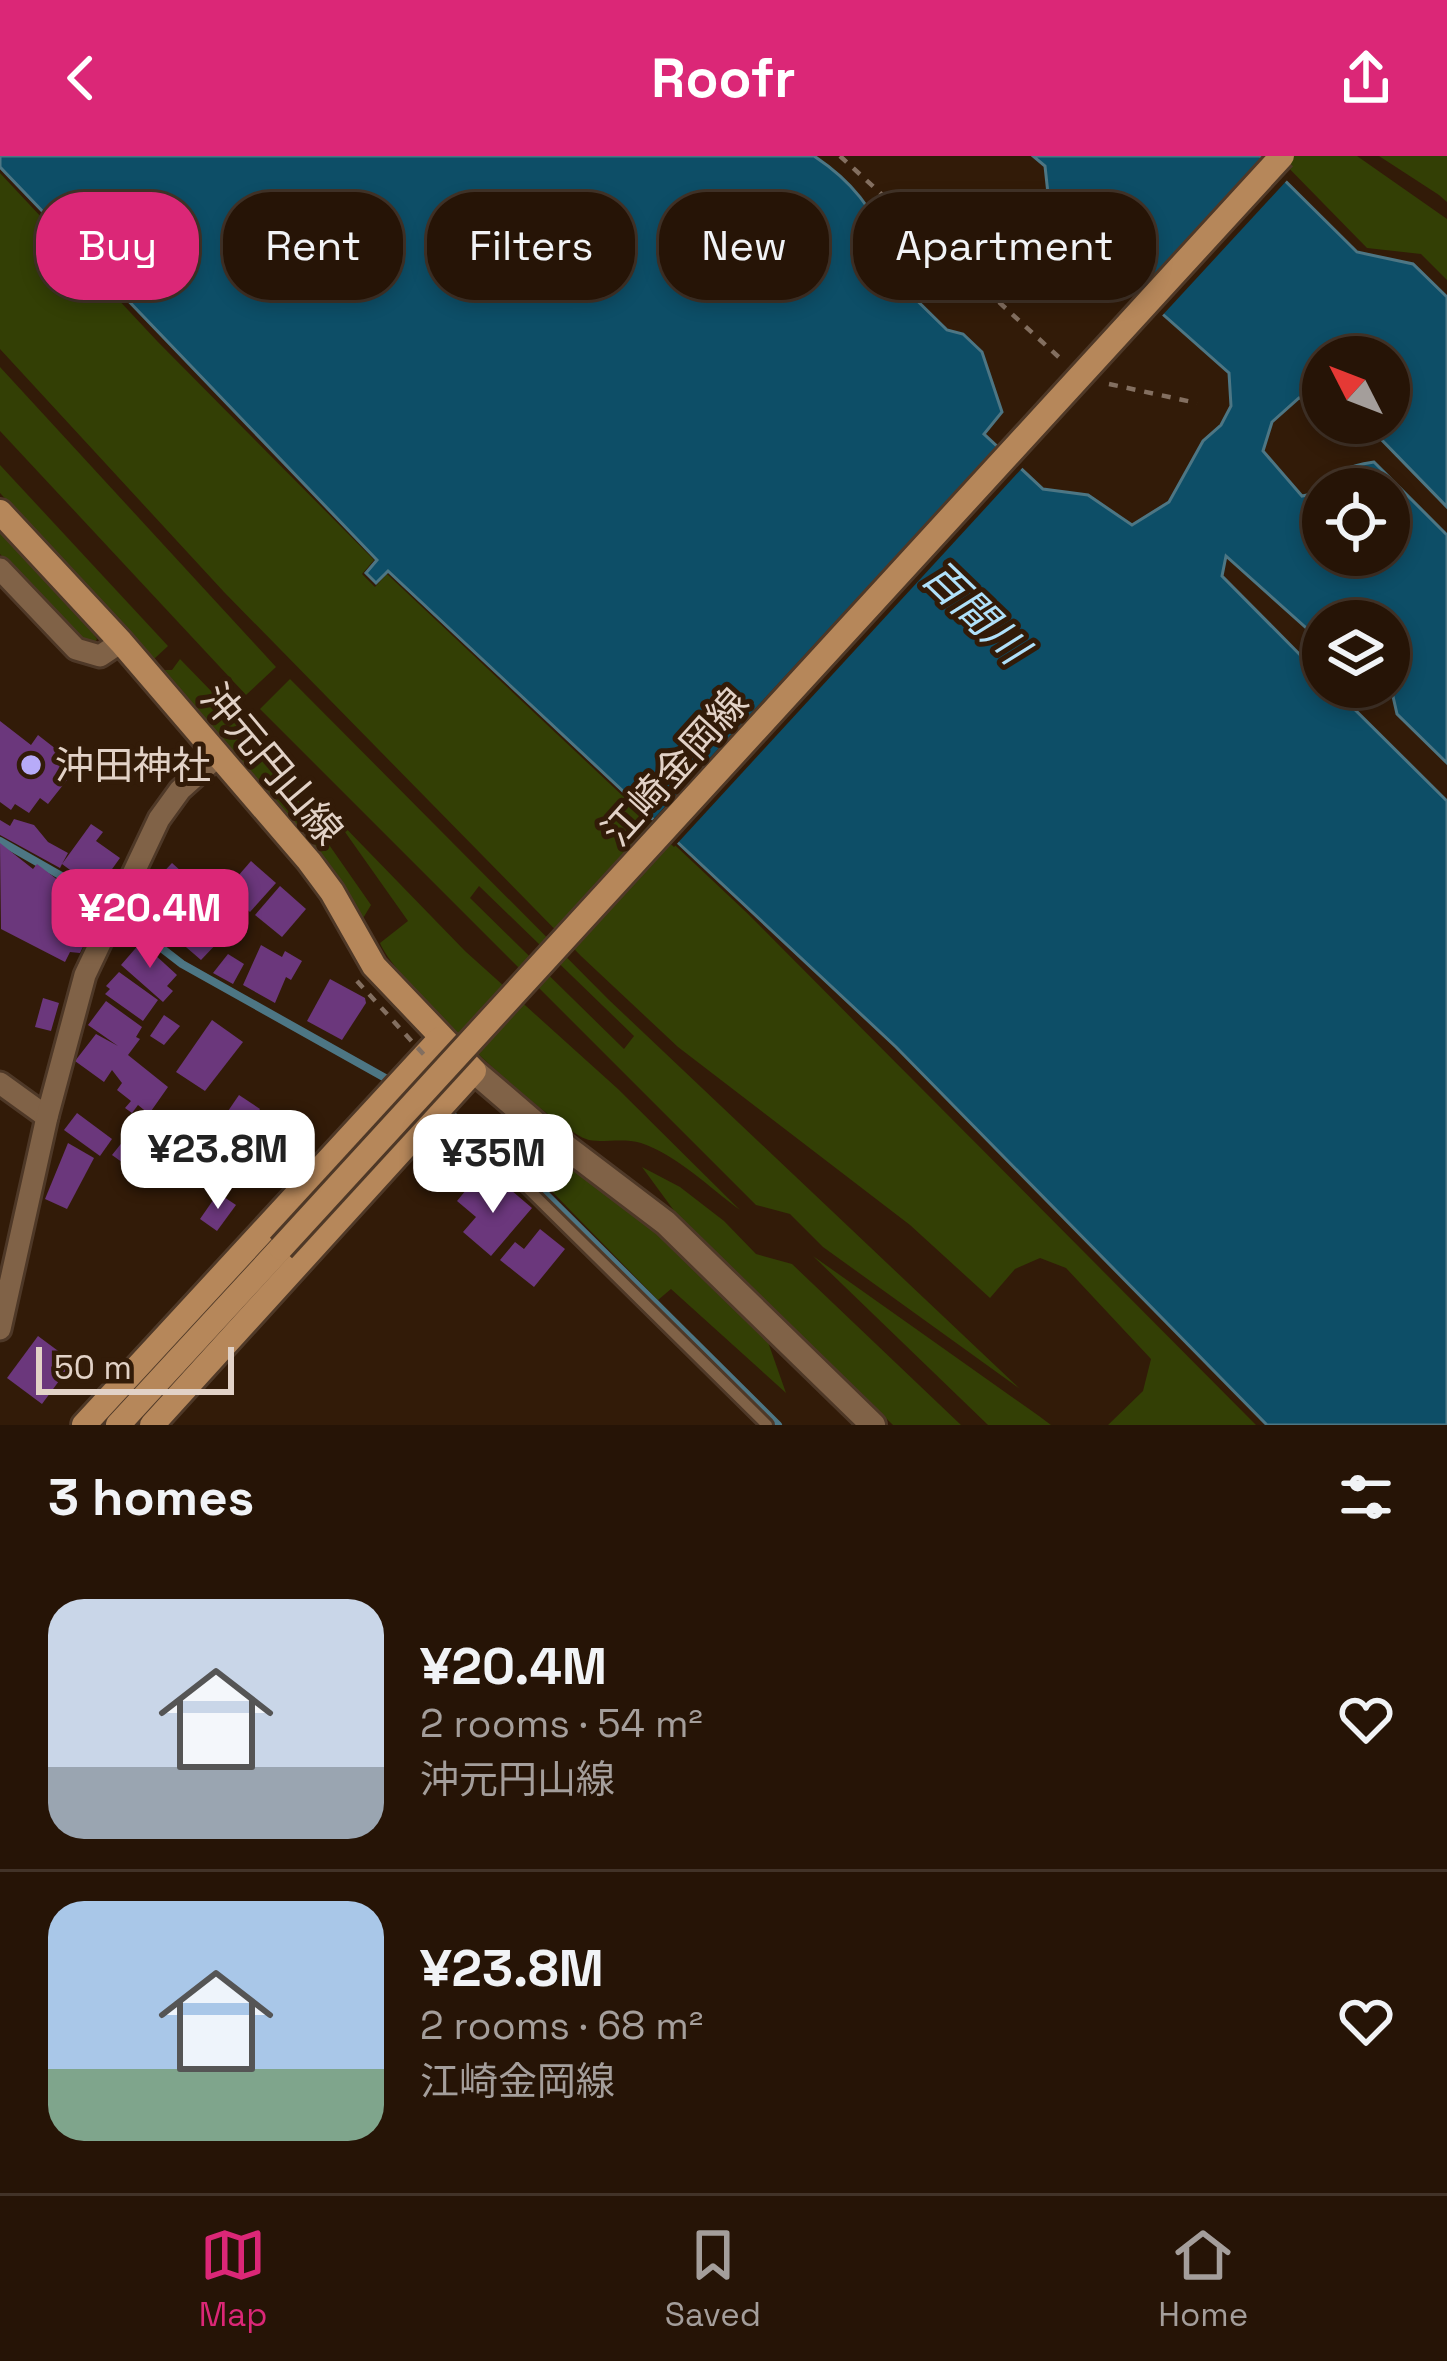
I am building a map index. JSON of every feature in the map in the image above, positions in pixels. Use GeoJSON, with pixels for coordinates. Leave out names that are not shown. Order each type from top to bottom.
{"type":"FeatureCollection","features":[{"type":"Feature","properties":{"kind":"main road","name":"江崎金岡線"},"geometry":{"type":"LineString","coordinates":[[118,1425],[1282,156]]}},
{"type":"Feature","properties":{"kind":"main road","name":"沖元円山線"},"geometry":{"type":"LineString","coordinates":[[0,512],[121,642],[309,861],[374,966],[435,1051],[474,1071]]}},
{"type":"Feature","properties":{"kind":"main road"},"geometry":{"type":"LineString","coordinates":[[84,1425],[435,1051]]}},
{"type":"Feature","properties":{"kind":"main road"},"geometry":{"type":"LineString","coordinates":[[152,1425],[474,1071]]}},
{"type":"Feature","properties":{"kind":"street"},"geometry":{"type":"LineString","coordinates":[[0,568],[76,649],[100,656],[121,642]]}},
{"type":"Feature","properties":{"kind":"street"},"geometry":{"type":"LineString","coordinates":[[0,1329],[46,1117],[86,976],[159,819],[181,790],[218,756]]}},
{"type":"Feature","properties":{"kind":"street"},"geometry":{"type":"LineString","coordinates":[[474,1071],[666,1223],[873,1425]]}},
{"type":"Feature","properties":{"kind":"street"},"geometry":{"type":"LineString","coordinates":[[0,1083],[46,1117]]}},
{"type":"Feature","properties":{"kind":"lane"},"geometry":{"type":"LineString","coordinates":[[432,1118],[500,1161],[767,1425]]}},
{"type":"Feature","properties":{"kind":"path"},"geometry":{"type":"LineString","coordinates":[[840,156],[1065,363]]}},
{"type":"Feature","properties":{"kind":"path"},"geometry":{"type":"LineString","coordinates":[[1105,383],[1197,403]]}},
{"type":"Feature","properties":{"kind":"path"},"geometry":{"type":"LineString","coordinates":[[357,981],[435,1051]]}},
{"type":"Feature","properties":{"kind":"green space"},"geometry":{"type":"Polygon","coordinates":[[[1277,156],[1357,156],[1447,219],[1447,280],[1421,254],[1367,248],[1277,156]]]}},
{"type":"Feature","properties":{"kind":"green space"},"geometry":{"type":"Polygon","coordinates":[[[1379,156],[1447,156],[1447,202],[1439,195],[1379,156]]]}},
{"type":"Feature","properties":{"kind":"green space"},"geometry":{"type":"Polygon","coordinates":[[[0,173],[36,212],[36,300],[119,300],[374,560],[362,574],[375,587],[387,574],[746,912],[1256,1425],[1108,1425],[1143,1391],[1151,1359],[1066,1268],[1040,1258],[1015,1269],[990,1298],[910,1225],[678,1047],[581,956],[224,592],[0,349],[0,173]]]}},
{"type":"Feature","properties":{"kind":"green space"},"geometry":{"type":"Polygon","coordinates":[[[0,367],[276,667],[246,695],[0,431],[0,367]]]}},
{"type":"Feature","properties":{"kind":"green space"},"geometry":{"type":"Polygon","coordinates":[[[0,465],[168,646],[154,659],[0,493],[0,465]]]}},
{"type":"Feature","properties":{"kind":"green space"},"geometry":{"type":"Polygon","coordinates":[[[0,532],[91,629],[97,639],[94,644],[84,643],[0,554],[0,532]]]}},
{"type":"Feature","properties":{"kind":"green space"},"geometry":{"type":"Polygon","coordinates":[[[180,659],[280,762],[286,783],[371,905],[362,920],[331,866],[163,670],[172,670],[180,659]]]}},
{"type":"Feature","properties":{"kind":"green space"},"geometry":{"type":"Polygon","coordinates":[[[290,679],[608,999],[1020,1389],[823,1247],[790,1214],[756,1205],[260,709],[290,679]],[[479,886],[470,898],[624,1049],[634,1036],[479,886]]]}},
{"type":"Feature","properties":{"kind":"green space"},"geometry":{"type":"Polygon","coordinates":[[[333,815],[465,951],[618,1089],[740,1210],[654,1148],[634,1141],[586,1139],[566,1127],[474,1050],[413,988],[380,943],[408,921],[333,815]]]}},
{"type":"Feature","properties":{"kind":"green space"},"geometry":{"type":"Polygon","coordinates":[[[505,1116],[667,1241],[768,1342],[786,1393],[671,1289],[658,1300],[526,1165],[544,1175],[544,1166],[502,1120],[505,1116]]]}},
{"type":"Feature","properties":{"kind":"green space"},"geometry":{"type":"Polygon","coordinates":[[[642,1167],[680,1187],[756,1254],[792,1264],[961,1425],[893,1425],[675,1212],[642,1167]]]}},
{"type":"Feature","properties":{"kind":"green space"},"geometry":{"type":"Polygon","coordinates":[[[813,1256],[1039,1416],[1051,1425],[988,1425],[813,1256]]]}},
{"type":"Feature","properties":{"kind":"water","name":"百間川"},"geometry":{"type":"Polygon","coordinates":[[[0,156],[814,156],[855,192],[853,300],[917,300],[947,330],[963,334],[982,352],[1002,412],[984,434],[1043,489],[1088,495],[1132,525],[1169,502],[1203,441],[1221,425],[1231,406],[1229,373],[1147,300],[1156,300],[1156,192],[1048,192],[1045,166],[1033,156],[1260,156],[1357,252],[1413,264],[1447,297],[1447,507],[1386,444],[1410,444],[1410,336],[1302,336],[1302,399],[1272,422],[1263,451],[1302,496],[1302,576],[1410,576],[1410,498],[1447,535],[1447,763],[1396,708],[1410,708],[1410,600],[1302,600],[1302,624],[1226,556],[1222,576],[1302,657],[1302,708],[1353,708],[1447,801],[1447,1425],[1267,1425],[896,1047],[388,571],[376,583],[366,573],[377,560],[128,300],[199,300],[199,192],[36,192],[36,205],[0,167],[0,156]]]}},
{"type":"Feature","properties":{"kind":"water"},"geometry":{"type":"Polygon","coordinates":[[[1374,462],[1380,468],[1349,468],[1357,465],[1374,462]]]}},
{"type":"Feature","properties":{"kind":"pier"},"geometry":{"type":"Polygon","coordinates":[[[1264,156],[1290,177],[1159,319],[1137,300],[1156,300],[1156,273],[1264,156]]]}},
{"type":"Feature","properties":{"kind":"pier"},"geometry":{"type":"Polygon","coordinates":[[[1001,442],[1025,465],[674,847],[649,824],[1001,442]]]}},
{"type":"Feature","properties":{"kind":"building"},"geometry":{"type":"Polygon","coordinates":[[[0,721],[31,745],[38,735],[70,760],[58,774],[67,780],[48,804],[40,798],[29,813],[0,802],[0,721]]]}},
{"type":"Feature","properties":{"kind":"building"},"geometry":{"type":"Polygon","coordinates":[[[14,819],[34,825],[48,842],[68,853],[60,868],[0,835],[0,820],[10,826],[14,819]]]}},
{"type":"Feature","properties":{"kind":"building"},"geometry":{"type":"Polygon","coordinates":[[[91,824],[103,832],[96,841],[120,858],[97,890],[62,864],[91,824]]]}},
{"type":"Feature","properties":{"kind":"building"},"geometry":{"type":"Polygon","coordinates":[[[0,843],[33,869],[37,864],[72,891],[75,887],[93,898],[91,902],[101,909],[80,953],[70,952],[65,962],[1,929],[0,843]]]}},
{"type":"Feature","properties":{"kind":"building"},"geometry":{"type":"Polygon","coordinates":[[[251,861],[276,883],[250,912],[225,891],[251,861]]]}},
{"type":"Feature","properties":{"kind":"building"},"geometry":{"type":"Polygon","coordinates":[[[172,863],[222,908],[205,927],[220,940],[201,960],[172,935],[194,911],[157,879],[172,863]]]}},
{"type":"Feature","properties":{"kind":"building"},"geometry":{"type":"Polygon","coordinates":[[[155,880],[183,906],[169,921],[147,899],[155,880]]]}},
{"type":"Feature","properties":{"kind":"building"},"geometry":{"type":"Polygon","coordinates":[[[280,886],[306,909],[282,937],[255,915],[280,886]]]}},
{"type":"Feature","properties":{"kind":"building"},"geometry":{"type":"Polygon","coordinates":[[[141,942],[177,975],[167,986],[173,991],[163,1002],[121,965],[141,942]]]}},
{"type":"Feature","properties":{"kind":"building"},"geometry":{"type":"Polygon","coordinates":[[[261,945],[302,961],[291,980],[286,977],[275,1003],[243,985],[261,945]]]}},
{"type":"Feature","properties":{"kind":"building"},"geometry":{"type":"Polygon","coordinates":[[[228,954],[244,964],[233,984],[213,973],[228,954]]]}},
{"type":"Feature","properties":{"kind":"building"},"geometry":{"type":"Polygon","coordinates":[[[119,972],[158,1000],[143,1021],[105,994],[119,972]]]}},
{"type":"Feature","properties":{"kind":"building"},"geometry":{"type":"Polygon","coordinates":[[[330,979],[365,998],[366,1003],[342,1040],[307,1021],[330,979]]]}},
{"type":"Feature","properties":{"kind":"building"},"geometry":{"type":"Polygon","coordinates":[[[43,998],[59,1003],[51,1031],[35,1027],[43,998]]]}},
{"type":"Feature","properties":{"kind":"building"},"geometry":{"type":"Polygon","coordinates":[[[106,1001],[142,1027],[128,1055],[168,1087],[149,1114],[138,1105],[132,1113],[125,1108],[131,1101],[117,1090],[122,1083],[112,1070],[104,1082],[75,1061],[96,1034],[118,1046],[88,1025],[106,1001]]]}},
{"type":"Feature","properties":{"kind":"building"},"geometry":{"type":"Polygon","coordinates":[[[164,1015],[180,1026],[164,1045],[150,1036],[164,1015]]]}},
{"type":"Feature","properties":{"kind":"building"},"geometry":{"type":"Polygon","coordinates":[[[212,1020],[243,1042],[205,1091],[176,1072],[212,1020]]]}},
{"type":"Feature","properties":{"kind":"building"},"geometry":{"type":"Polygon","coordinates":[[[239,1095],[260,1109],[247,1128],[226,1114],[239,1095]]]}},
{"type":"Feature","properties":{"kind":"building"},"geometry":{"type":"Polygon","coordinates":[[[174,1111],[207,1135],[194,1152],[181,1143],[155,1186],[112,1155],[136,1125],[140,1127],[147,1118],[161,1128],[174,1111]]]}},
{"type":"Feature","properties":{"kind":"building"},"geometry":{"type":"Polygon","coordinates":[[[77,1113],[112,1139],[100,1156],[64,1130],[77,1113]]]}},
{"type":"Feature","properties":{"kind":"building"},"geometry":{"type":"Polygon","coordinates":[[[68,1143],[94,1158],[67,1209],[45,1199],[68,1143]]]}},
{"type":"Feature","properties":{"kind":"building"},"geometry":{"type":"Polygon","coordinates":[[[471,1184],[490,1201],[504,1184],[532,1208],[491,1256],[463,1232],[476,1217],[457,1201],[471,1184]]]}},
{"type":"Feature","properties":{"kind":"building"},"geometry":{"type":"Polygon","coordinates":[[[218,1193],[236,1205],[217,1231],[200,1219],[218,1193]]]}},
{"type":"Feature","properties":{"kind":"building"},"geometry":{"type":"Polygon","coordinates":[[[540,1229],[565,1249],[534,1287],[500,1260],[515,1242],[524,1249],[540,1229]]]}},
{"type":"Feature","properties":{"kind":"building"},"geometry":{"type":"Polygon","coordinates":[[[38,1336],[73,1362],[42,1404],[7,1378],[38,1336]]]}},
{"type":"Feature","properties":{"kind":"waterway"},"geometry":{"type":"LineString","coordinates":[[0,841],[100,898]]}},
{"type":"Feature","properties":{"kind":"waterway"},"geometry":{"type":"LineString","coordinates":[[129,923],[182,964],[387,1079]]}},
{"type":"Feature","properties":{"kind":"waterway"},"geometry":{"type":"LineString","coordinates":[[453,1116],[499,1148],[778,1425]]}},
{"type":"Feature","properties":{"kind":"place","name":"沖田神社"},"geometry":{"type":"Point","coordinates":[31,765]}}]}
